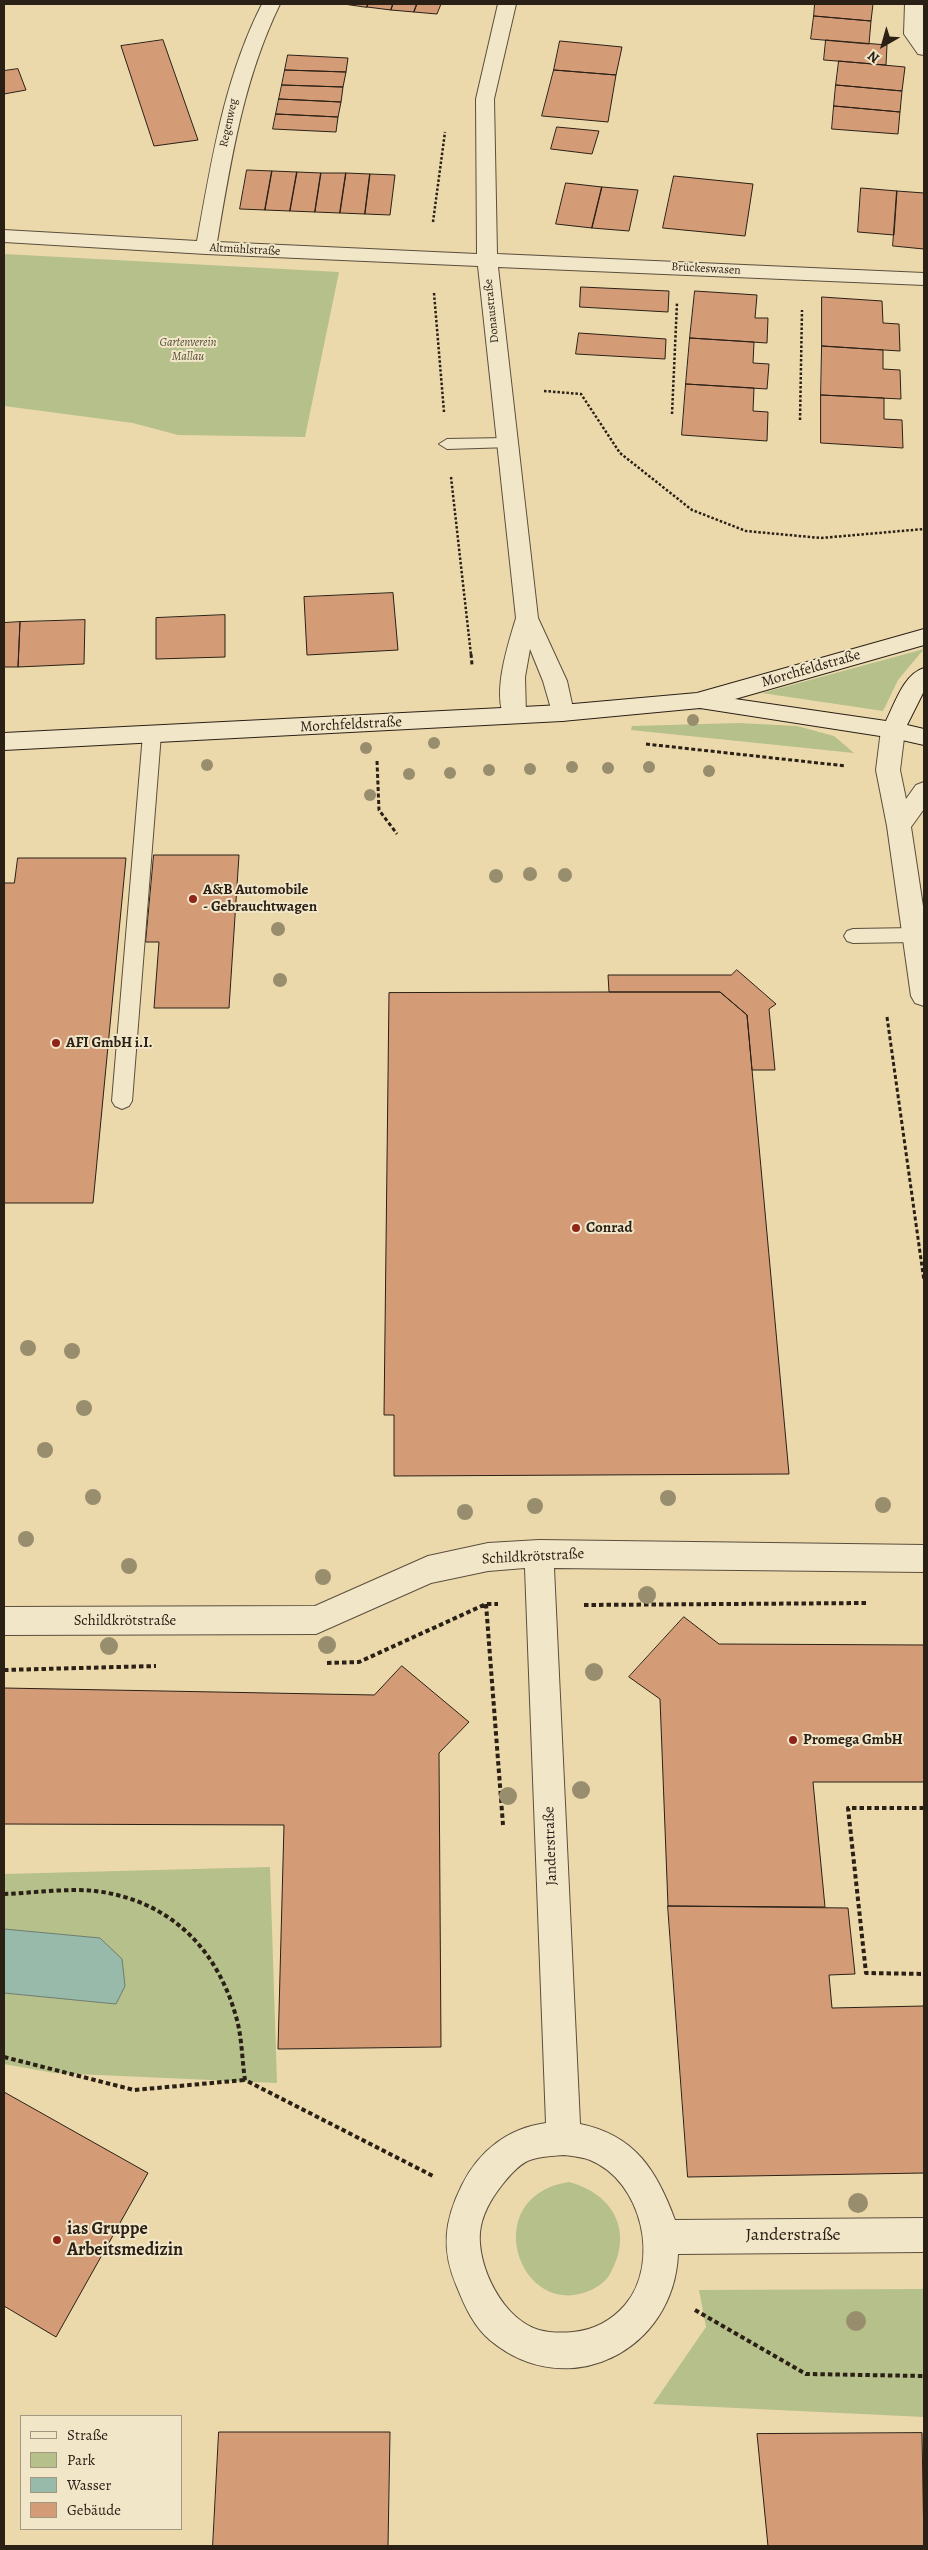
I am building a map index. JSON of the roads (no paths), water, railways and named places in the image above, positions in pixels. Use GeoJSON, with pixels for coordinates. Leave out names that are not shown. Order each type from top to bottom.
{"type":"FeatureCollection","features":[{"type":"Feature","properties":{"kind":"street","name":"Regenweg"},"geometry":{"type":"LineString","coordinates":[[206,248],[233,100],[264,17],[271,4]]}},
{"type":"Feature","properties":{"kind":"street","name":"Donaustraße"},"geometry":{"type":"LineString","coordinates":[[507,4],[485,99],[487,260],[527,618],[555,681],[562,713]]}},
{"type":"Feature","properties":{"kind":"street"},"geometry":{"type":"LineString","coordinates":[[914,4],[913,34],[924,50]]}},
{"type":"Feature","properties":{"kind":"street","name":"Altmühlstraße"},"geometry":{"type":"LineString","coordinates":[[4,236],[206,248],[487,260]]}},
{"type":"Feature","properties":{"kind":"street","name":"Brückeswasen"},"geometry":{"type":"LineString","coordinates":[[487,260],[924,279]]}},
{"type":"Feature","properties":{"kind":"street","name":"Donaustraße"},"geometry":{"type":"LineString","coordinates":[[514,715],[510,689],[513,666],[527,618]]}},
{"type":"Feature","properties":{"kind":"street","name":"Morchfeldstraße"},"geometry":{"type":"LineString","coordinates":[[4,742],[562,713],[698,701],[924,637]]}},
{"type":"Feature","properties":{"kind":"street"},"geometry":{"type":"LineString","coordinates":[[924,676],[916,685],[893,730],[888,770],[899,826],[924,996]]}},
{"type":"Feature","properties":{"kind":"street","name":"Morchfeldstraße"},"geometry":{"type":"LineString","coordinates":[[698,701],[893,730],[924,737]]}},
{"type":"Feature","properties":{"kind":"street"},"geometry":{"type":"LineString","coordinates":[[899,826],[924,791]]}},
{"type":"Feature","properties":{"kind":"street","name":"Schildkrötstraße"},"geometry":{"type":"LineString","coordinates":[[4,1621],[316,1620],[428,1570],[488,1557],[539,1554],[924,1558]]}},
{"type":"Feature","properties":{"kind":"street","name":"Janderstraße"},"geometry":{"type":"LineString","coordinates":[[539,1554],[564,2138]]}},
{"type":"Feature","properties":{"kind":"street"},"geometry":{"type":"LineString","coordinates":[[564,2138],[600,2146],[630,2168],[652,2200],[662,2237],[661,2263],[656,2287],[641,2313],[621,2333],[596,2346],[567,2352],[534,2347],[505,2331],[482,2305],[467,2273],[463,2232],[476,2189],[499,2160],[529,2143],[564,2138]]}},
{"type":"Feature","properties":{"kind":"street","name":"Janderstraße"},"geometry":{"type":"LineString","coordinates":[[662,2237],[924,2235]]}},
{"type":"Feature","properties":{"kind":"lane"},"geometry":{"type":"LineString","coordinates":[[447,444],[506,443]]}},
{"type":"Feature","properties":{"kind":"lane"},"geometry":{"type":"LineString","coordinates":[[122,1101],[152,734]]}},
{"type":"Feature","properties":{"kind":"lane"},"geometry":{"type":"LineString","coordinates":[[853,936],[915,935]]}},
{"type":"Feature","properties":{"kind":"water"},"geometry":{"type":"Polygon","coordinates":[[[4,1929],[100,1938],[122,1959],[125,1986],[116,2004],[4,1993],[4,1929]]]}},
{"type":"Feature","properties":{"kind":"place","name":"A&B Automobile - Gebrauchtwagen"},"geometry":{"type":"Point","coordinates":[193,899]}},
{"type":"Feature","properties":{"kind":"place","name":"AFI GmbH i.I."},"geometry":{"type":"Point","coordinates":[56,1043]}},
{"type":"Feature","properties":{"kind":"place","name":"Conrad"},"geometry":{"type":"Point","coordinates":[576,1228]}},
{"type":"Feature","properties":{"kind":"place","name":"Promega GmbH"},"geometry":{"type":"Point","coordinates":[793,1740]}},
{"type":"Feature","properties":{"kind":"place","name":"ias Gruppe Arbeitsmedizin"},"geometry":{"type":"Point","coordinates":[57,2240]}},
{"type":"Feature","properties":{"kind":"park label","name":"Gartenverein Mallau"},"geometry":{"type":"Point","coordinates":[188,350]}}]}
